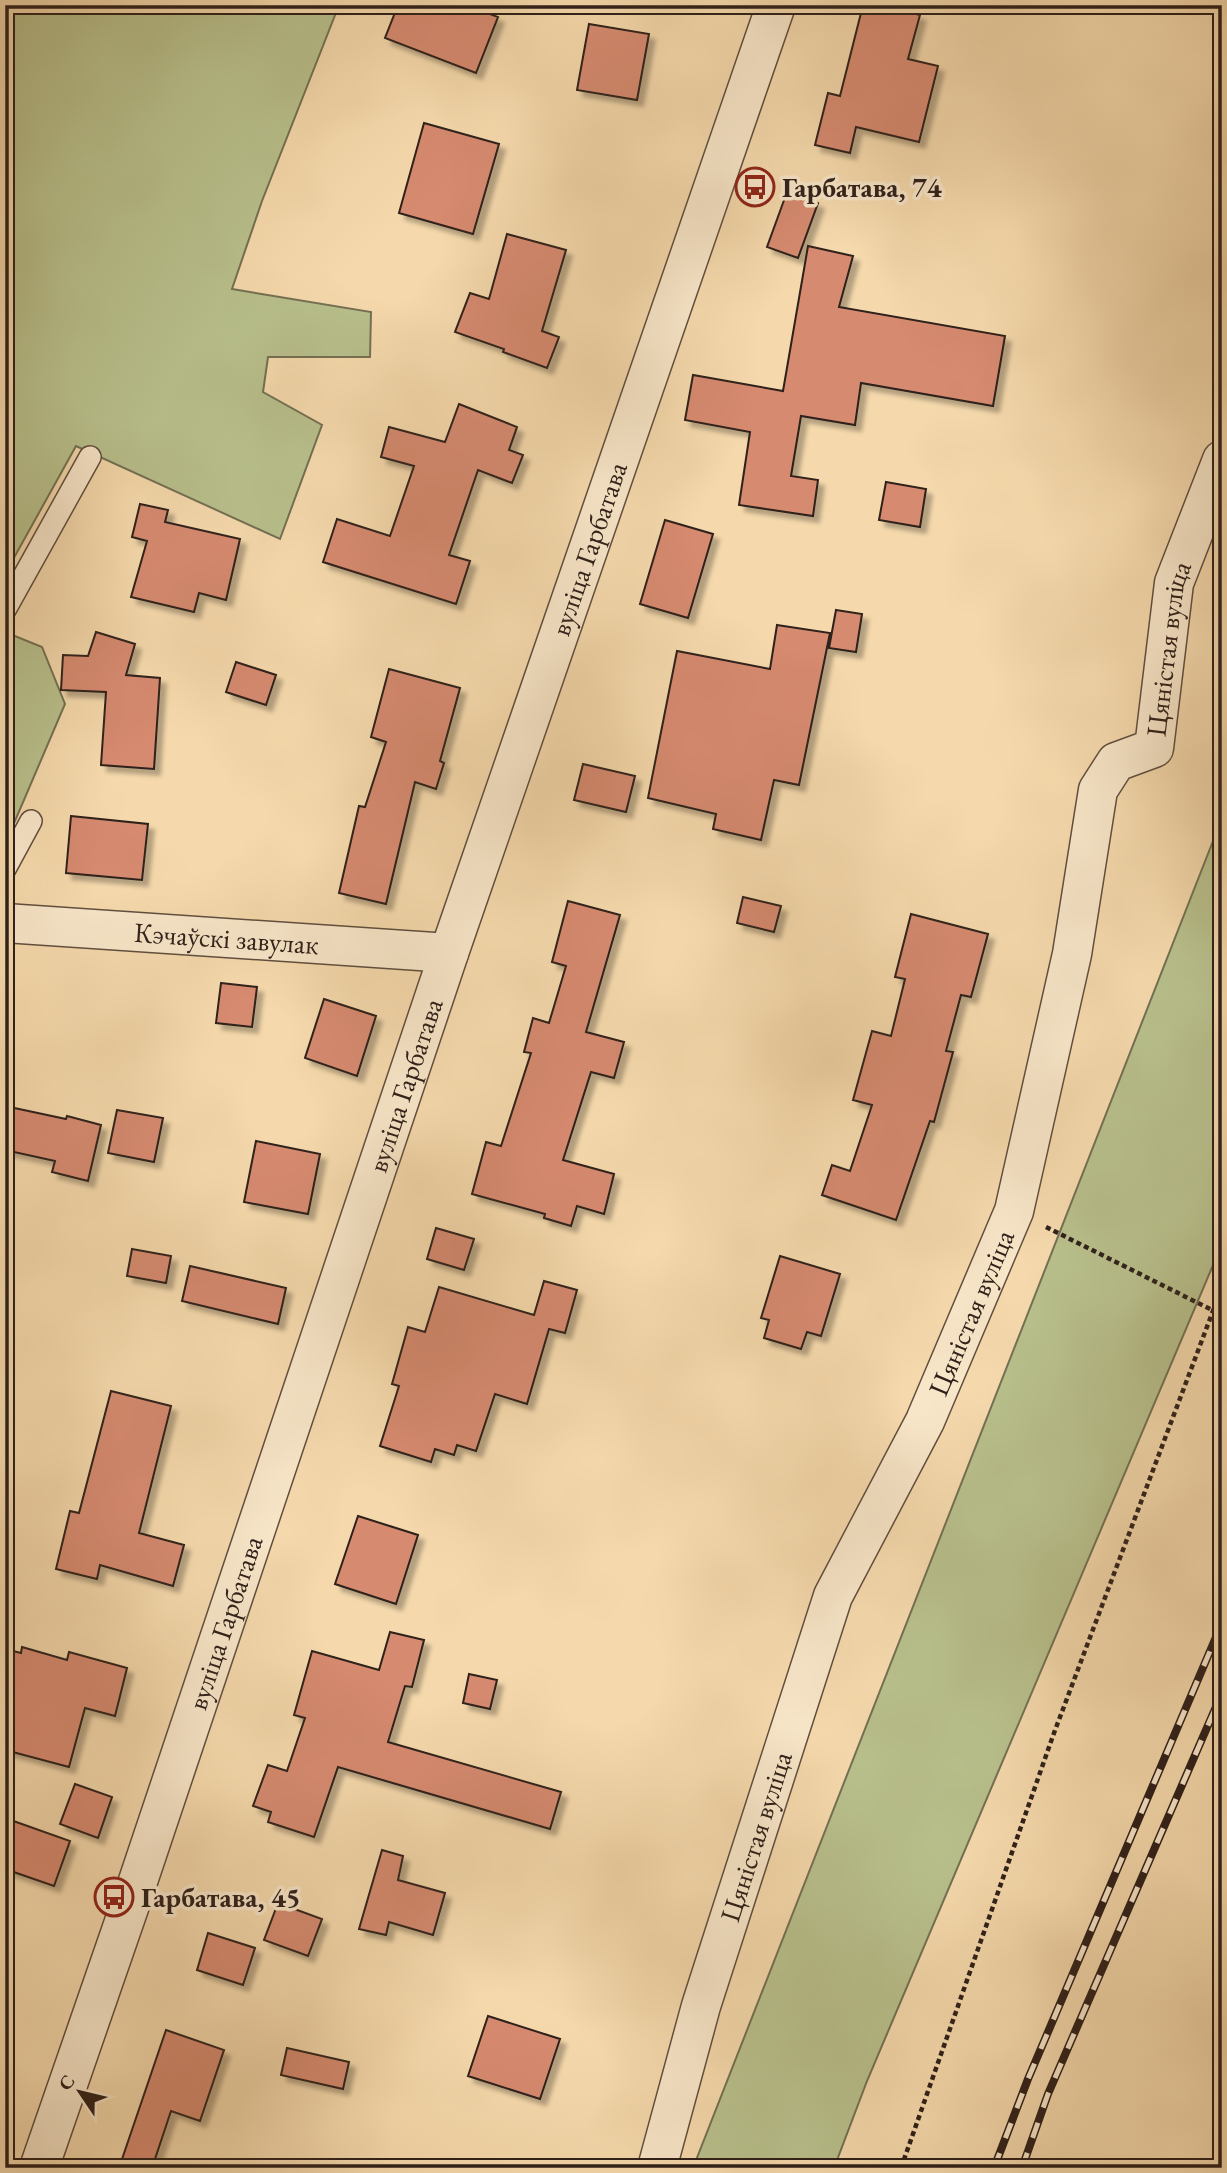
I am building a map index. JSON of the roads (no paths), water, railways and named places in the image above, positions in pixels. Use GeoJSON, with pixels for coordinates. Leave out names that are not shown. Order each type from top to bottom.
{"type":"FeatureCollection","features":[{"type":"Feature","properties":{"kind":"street","name":"вуліца Гарбатава"},"geometry":{"type":"LineString","coordinates":[[39,2168],[449,953],[776,5]]}},
{"type":"Feature","properties":{"kind":"street","name":"Цяністая вуліца"},"geometry":{"type":"LineString","coordinates":[[657,2168],[701,2006],[833,1596],[925,1421],[1014,1211],[1072,954],[1098,790],[1116,762],[1154,748],[1174,583],[1222,460]]}},
{"type":"Feature","properties":{"kind":"street","name":"Кэчаўскі завулак"},"geometry":{"type":"LineString","coordinates":[[5,923],[449,953]]}},
{"type":"Feature","properties":{"kind":"lane"},"geometry":{"type":"LineString","coordinates":[[5,610],[89,457]]}},
{"type":"Feature","properties":{"kind":"lane"},"geometry":{"type":"LineString","coordinates":[[5,869],[31,821]]}},
{"type":"Feature","properties":{"kind":"railway"},"geometry":{"type":"LineString","coordinates":[[994,2168],[1028,2079],[1222,1623]]}},
{"type":"Feature","properties":{"kind":"railway"},"geometry":{"type":"LineString","coordinates":[[1022,2168],[1048,2094],[1222,1693]]}},
{"type":"Feature","properties":{"kind":"place","name":"Гарбатава, 74"},"geometry":{"type":"Point","coordinates":[755,187]}},
{"type":"Feature","properties":{"kind":"place","name":"Гарбатава, 45"},"geometry":{"type":"Point","coordinates":[114,1897]}}]}
